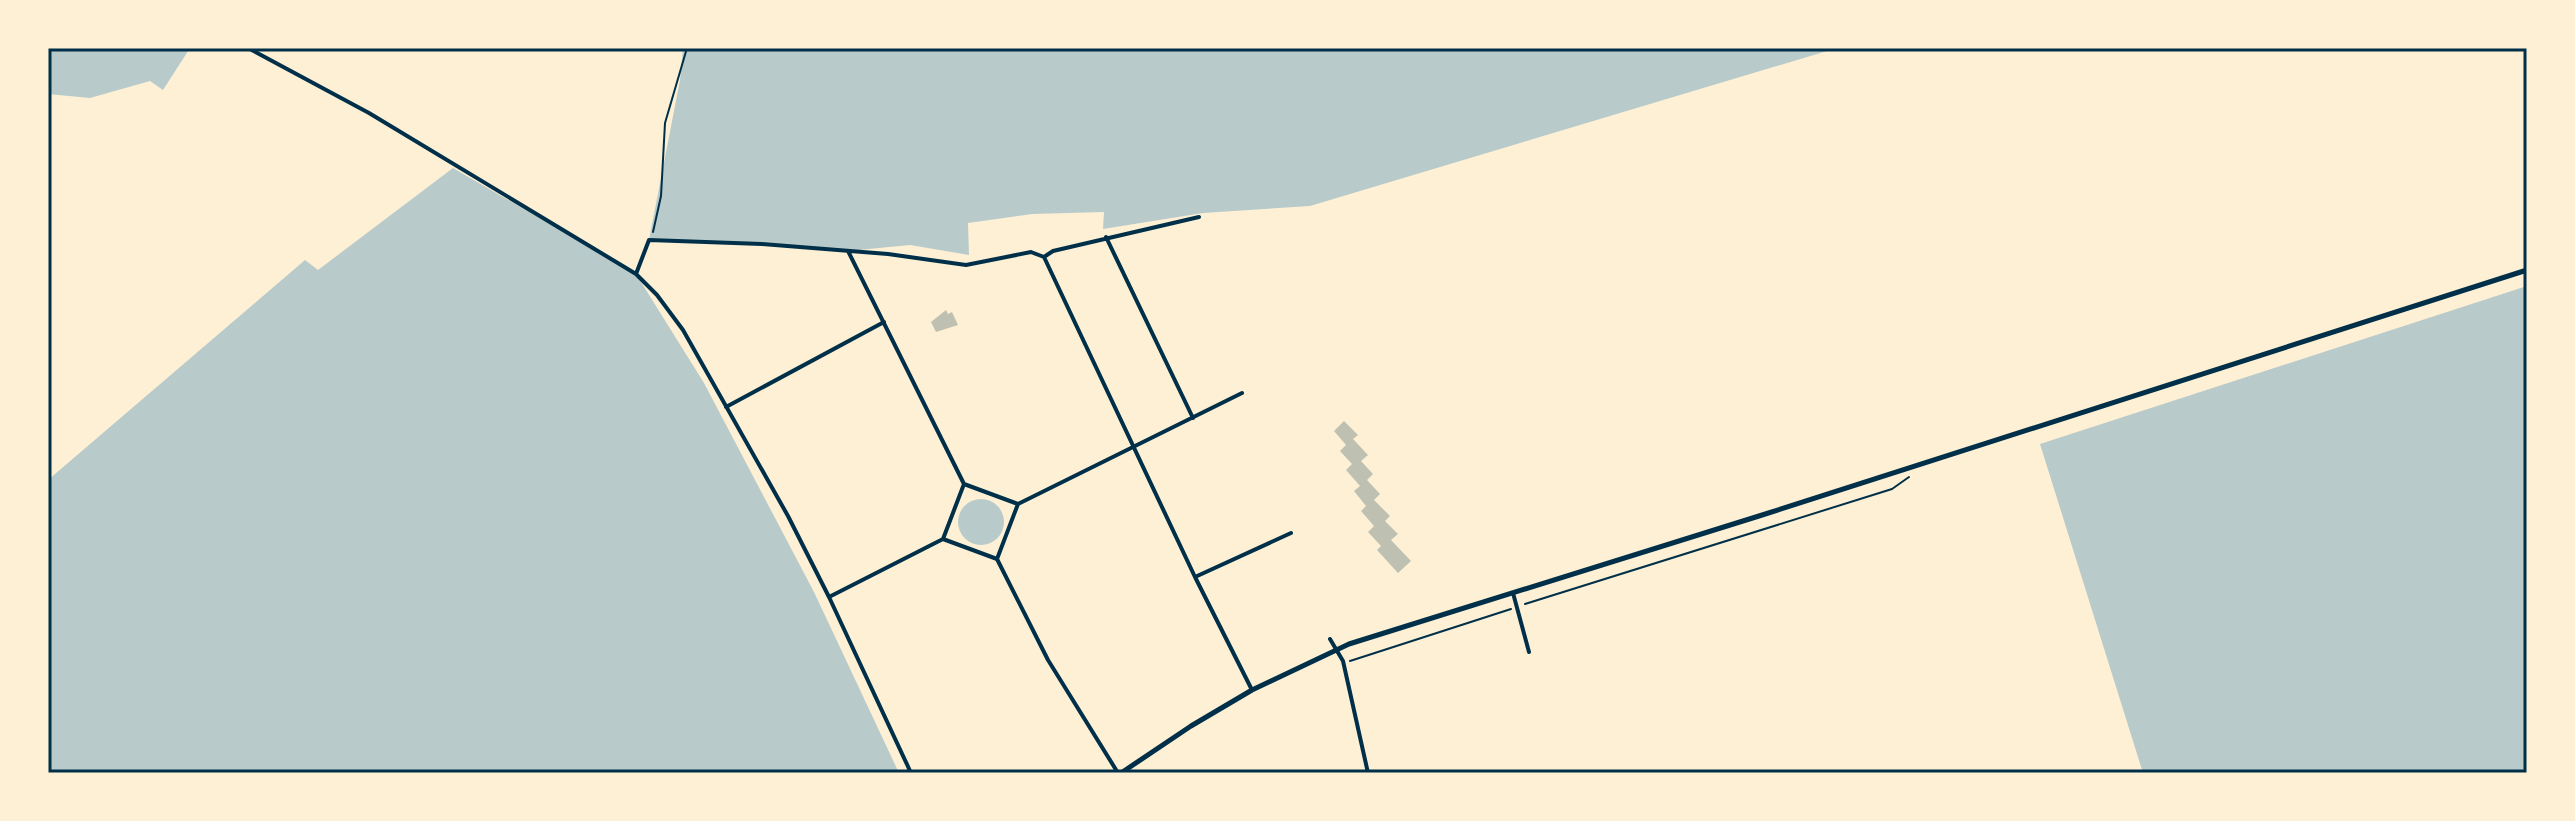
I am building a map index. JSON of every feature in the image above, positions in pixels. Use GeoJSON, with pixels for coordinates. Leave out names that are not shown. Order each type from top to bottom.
{"type":"FeatureCollection","features":[{"type":"Feature","properties":{"kind":"street"},"geometry":{"type":"LineString","coordinates":[[248,48],[369,113],[636,274],[675,317],[788,516],[911,773]]}},
{"type":"Feature","properties":{"kind":"street"},"geometry":{"type":"LineString","coordinates":[[1044,257],[1053,251],[1106,237],[1199,217]]}},
{"type":"Feature","properties":{"kind":"street"},"geometry":{"type":"LineString","coordinates":[[1106,237],[1193,418]]}},
{"type":"Feature","properties":{"kind":"street"},"geometry":{"type":"LineString","coordinates":[[636,274],[649,240],[762,244],[966,265],[1031,252],[1044,257],[1195,577],[1252,690]]}},
{"type":"Feature","properties":{"kind":"street"},"geometry":{"type":"LineString","coordinates":[[848,251],[964,484],[1018,504]]}},
{"type":"Feature","properties":{"kind":"street"},"geometry":{"type":"LineString","coordinates":[[943,539],[997,559],[1048,660],[1120,773],[1252,690],[1335,649],[2527,270]]}},
{"type":"Feature","properties":{"kind":"street"},"geometry":{"type":"LineString","coordinates":[[726,407],[884,322]]}},
{"type":"Feature","properties":{"kind":"street"},"geometry":{"type":"LineString","coordinates":[[997,559],[1018,504],[1242,393]]}},
{"type":"Feature","properties":{"kind":"street"},"geometry":{"type":"LineString","coordinates":[[829,597],[943,539],[964,484]]}},
{"type":"Feature","properties":{"kind":"street"},"geometry":{"type":"LineString","coordinates":[[1195,577],[1291,533]]}},
{"type":"Feature","properties":{"kind":"street"},"geometry":{"type":"LineString","coordinates":[[1513,593],[1529,652]]}},
{"type":"Feature","properties":{"kind":"street"},"geometry":{"type":"LineString","coordinates":[[1330,639],[1343,661],[1368,773]]}},
{"type":"Feature","properties":{"kind":"path"},"geometry":{"type":"LineString","coordinates":[[649,240],[654,231],[661,196],[665,123],[687,48]]}},
{"type":"Feature","properties":{"kind":"path"},"geometry":{"type":"LineString","coordinates":[[1343,661],[1892,489]]}},
{"type":"Feature","properties":{"kind":"shaded area"},"geometry":{"type":"Polygon","coordinates":[[[48,48],[190,48],[163,90],[150,81],[90,98],[48,94],[48,48]]]}},
{"type":"Feature","properties":{"kind":"shaded area"},"geometry":{"type":"Polygon","coordinates":[[[683,48],[1837,48],[1310,206],[1203,213],[1103,229],[1104,212],[1032,214],[968,223],[969,255],[910,245],[848,251],[649,240],[680,80],[683,48]]]}},
{"type":"Feature","properties":{"kind":"shaded area"},"geometry":{"type":"Polygon","coordinates":[[[453,168],[636,274],[704,383],[814,592],[899,773],[48,773],[48,480],[305,260],[318,270],[453,168]]]}},
{"type":"Feature","properties":{"kind":"shaded area"},"geometry":{"type":"Polygon","coordinates":[[[2527,286],[2527,773],[2143,773],[2040,444],[2527,286]]]}},
{"type":"Feature","properties":{"kind":"shaded area"},"geometry":{"type":"Polygon","coordinates":[[[981,499],[998,505],[1004,522],[998,539],[981,545],[964,539],[958,522],[964,505],[981,499]]]}},
{"type":"Feature","properties":{"kind":"building"},"geometry":{"type":"Polygon","coordinates":[[[946,310],[948,314],[952,312],[958,325],[936,332],[931,322],[946,310]]]}},
{"type":"Feature","properties":{"kind":"building"},"geometry":{"type":"Polygon","coordinates":[[[1344,421],[1358,435],[1353,439],[1368,455],[1361,461],[1373,474],[1367,480],[1380,494],[1374,500],[1390,516],[1385,521],[1398,534],[1391,540],[1411,561],[1398,573],[1377,550],[1381,546],[1368,532],[1374,526],[1361,511],[1366,506],[1354,491],[1360,486],[1346,470],[1352,464],[1340,451],[1346,445],[1334,431],[1344,421]]]}}]}
